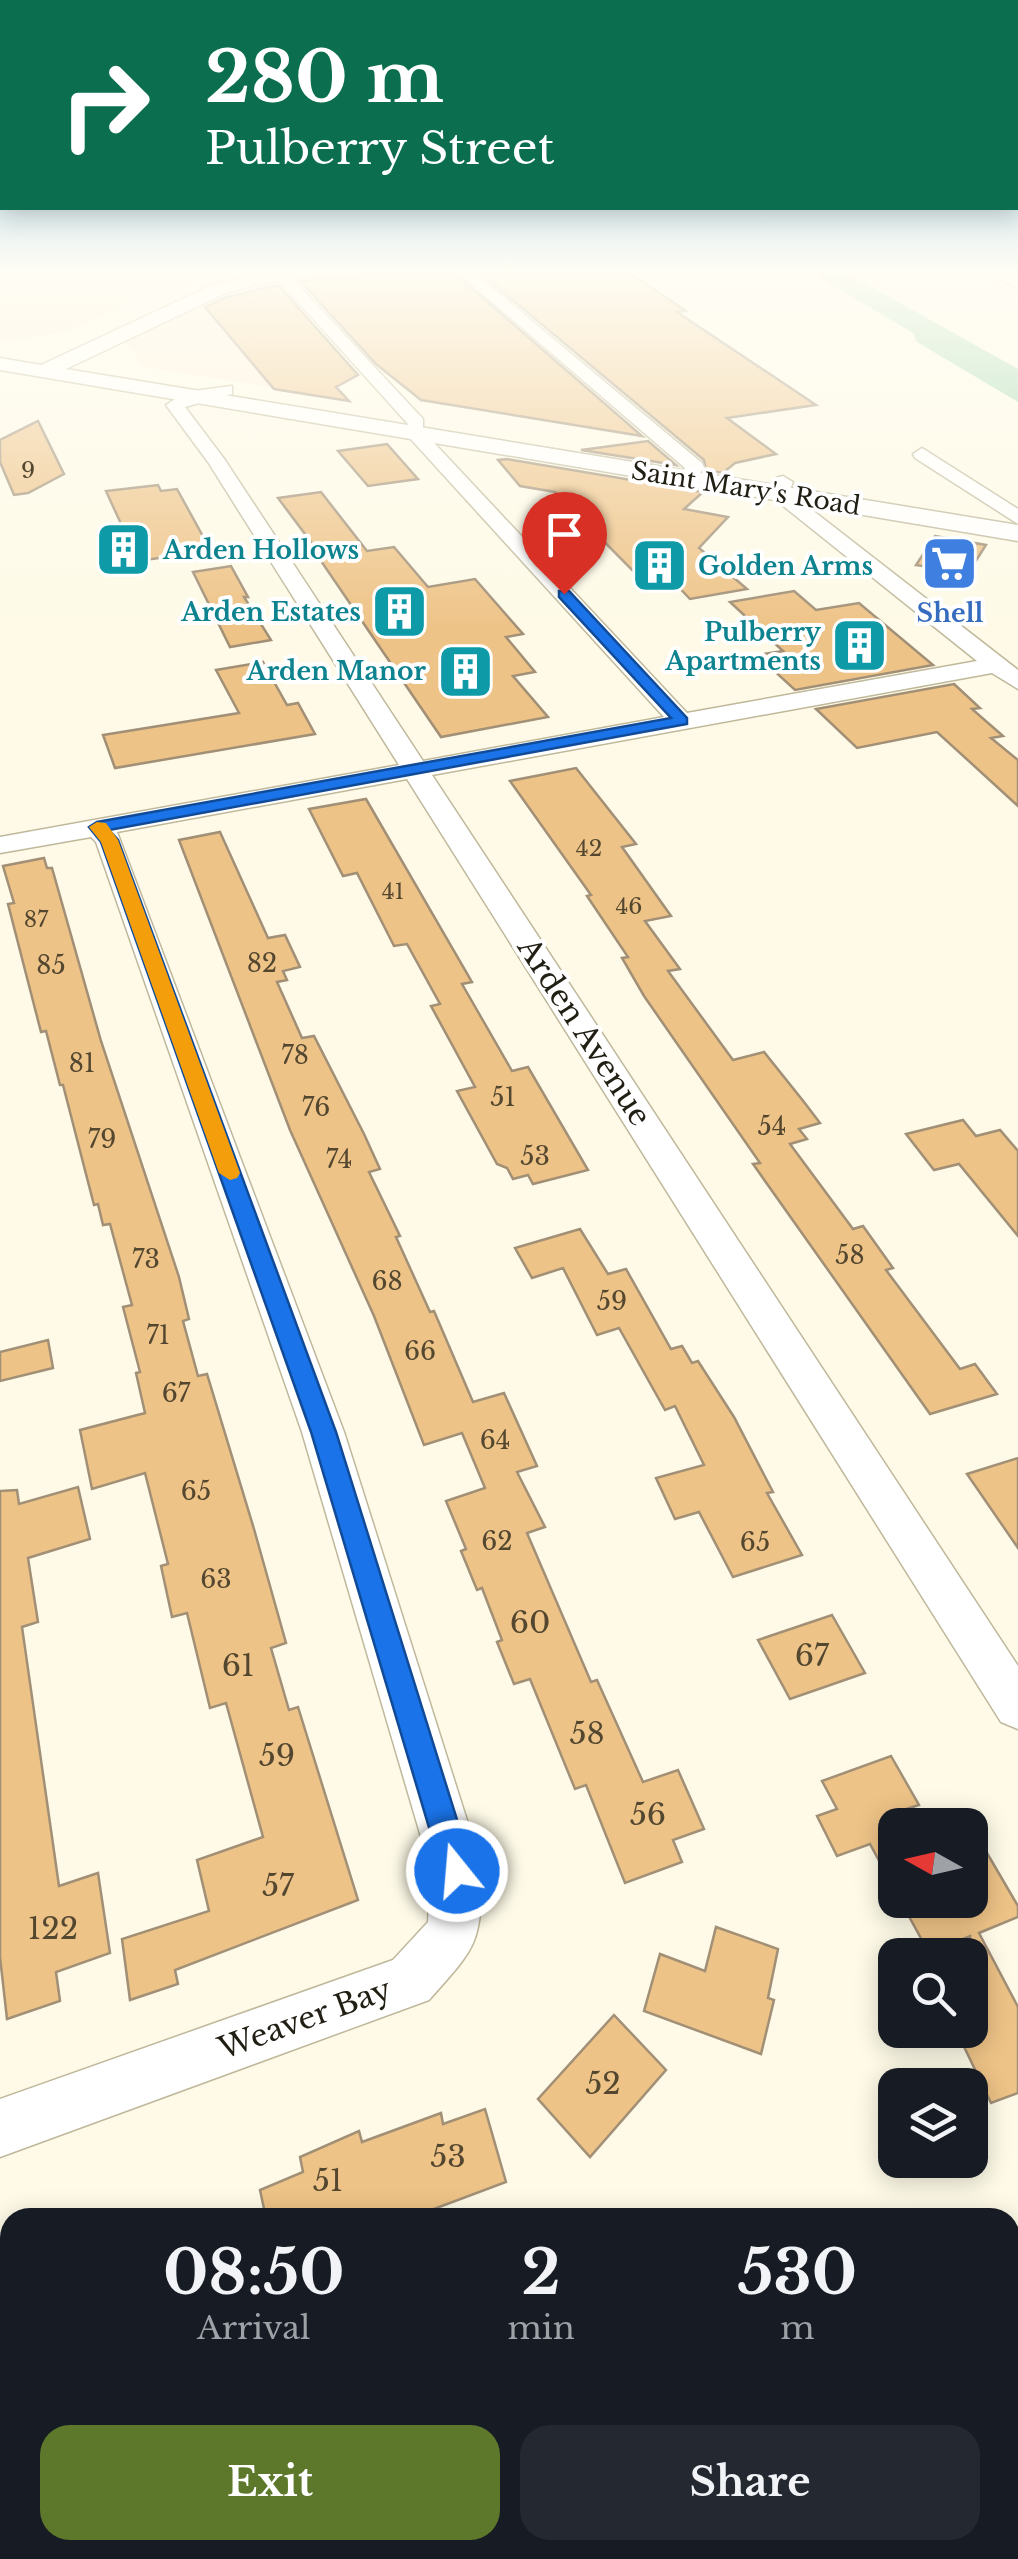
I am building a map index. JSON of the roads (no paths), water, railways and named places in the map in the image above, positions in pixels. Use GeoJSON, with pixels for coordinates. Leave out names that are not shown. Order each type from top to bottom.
{"type":"FeatureCollection","features":[{"type":"Feature","properties":{"kind":"main road","name":"Saint Mary's Road"},"geometry":{"type":"LineString","coordinates":[[158,390],[692,473],[1018,532]]}},
{"type":"Feature","properties":{"kind":"main road","name":"Saint Mary's Road"},"geometry":{"type":"LineString","coordinates":[[228,390],[416,428]]}},
{"type":"Feature","properties":{"kind":"main road","name":"Saint Mary's Road"},"geometry":{"type":"LineString","coordinates":[[781,488],[1018,519]]}},
{"type":"Feature","properties":{"kind":"street"},"geometry":{"type":"LineString","coordinates":[[192,396],[224,390]]}},
{"type":"Feature","properties":{"kind":"street"},"geometry":{"type":"LineString","coordinates":[[383,390],[681,721]]}},
{"type":"Feature","properties":{"kind":"street"},"geometry":{"type":"LineString","coordinates":[[599,390],[692,473]]}},
{"type":"Feature","properties":{"kind":"street","name":"Arden Avenue"},"geometry":{"type":"LineString","coordinates":[[192,396],[175,405],[216,460],[1018,1708]]}},
{"type":"Feature","properties":{"kind":"street"},"geometry":{"type":"LineString","coordinates":[[922,454],[1018,519]]}},
{"type":"Feature","properties":{"kind":"street"},"geometry":{"type":"LineString","coordinates":[[781,488],[1018,682]]}},
{"type":"Feature","properties":{"kind":"street"},"geometry":{"type":"LineString","coordinates":[[0,844],[995,665]]}},
{"type":"Feature","properties":{"kind":"street","name":"Weaver Bay"},"geometry":{"type":"LineString","coordinates":[[0,2128],[410,1981],[453,1933],[457,1871],[323,1432],[109,840],[97,827]]}},
{"type":"Feature","properties":{"kind":"place","name":"Arden Hollows"},"geometry":{"type":"Point","coordinates":[124,550]}},
{"type":"Feature","properties":{"kind":"place","name":"Shell"},"geometry":{"type":"Point","coordinates":[950,564]}},
{"type":"Feature","properties":{"kind":"place","name":"Golden Arms"},"geometry":{"type":"Point","coordinates":[659,566]}},
{"type":"Feature","properties":{"kind":"place","name":"Arden Estates"},"geometry":{"type":"Point","coordinates":[400,612]}},
{"type":"Feature","properties":{"kind":"place","name":"Pulberry Apartments"},"geometry":{"type":"Point","coordinates":[860,646]}},
{"type":"Feature","properties":{"kind":"place","name":"Arden Manor"},"geometry":{"type":"Point","coordinates":[465,671]}}]}
